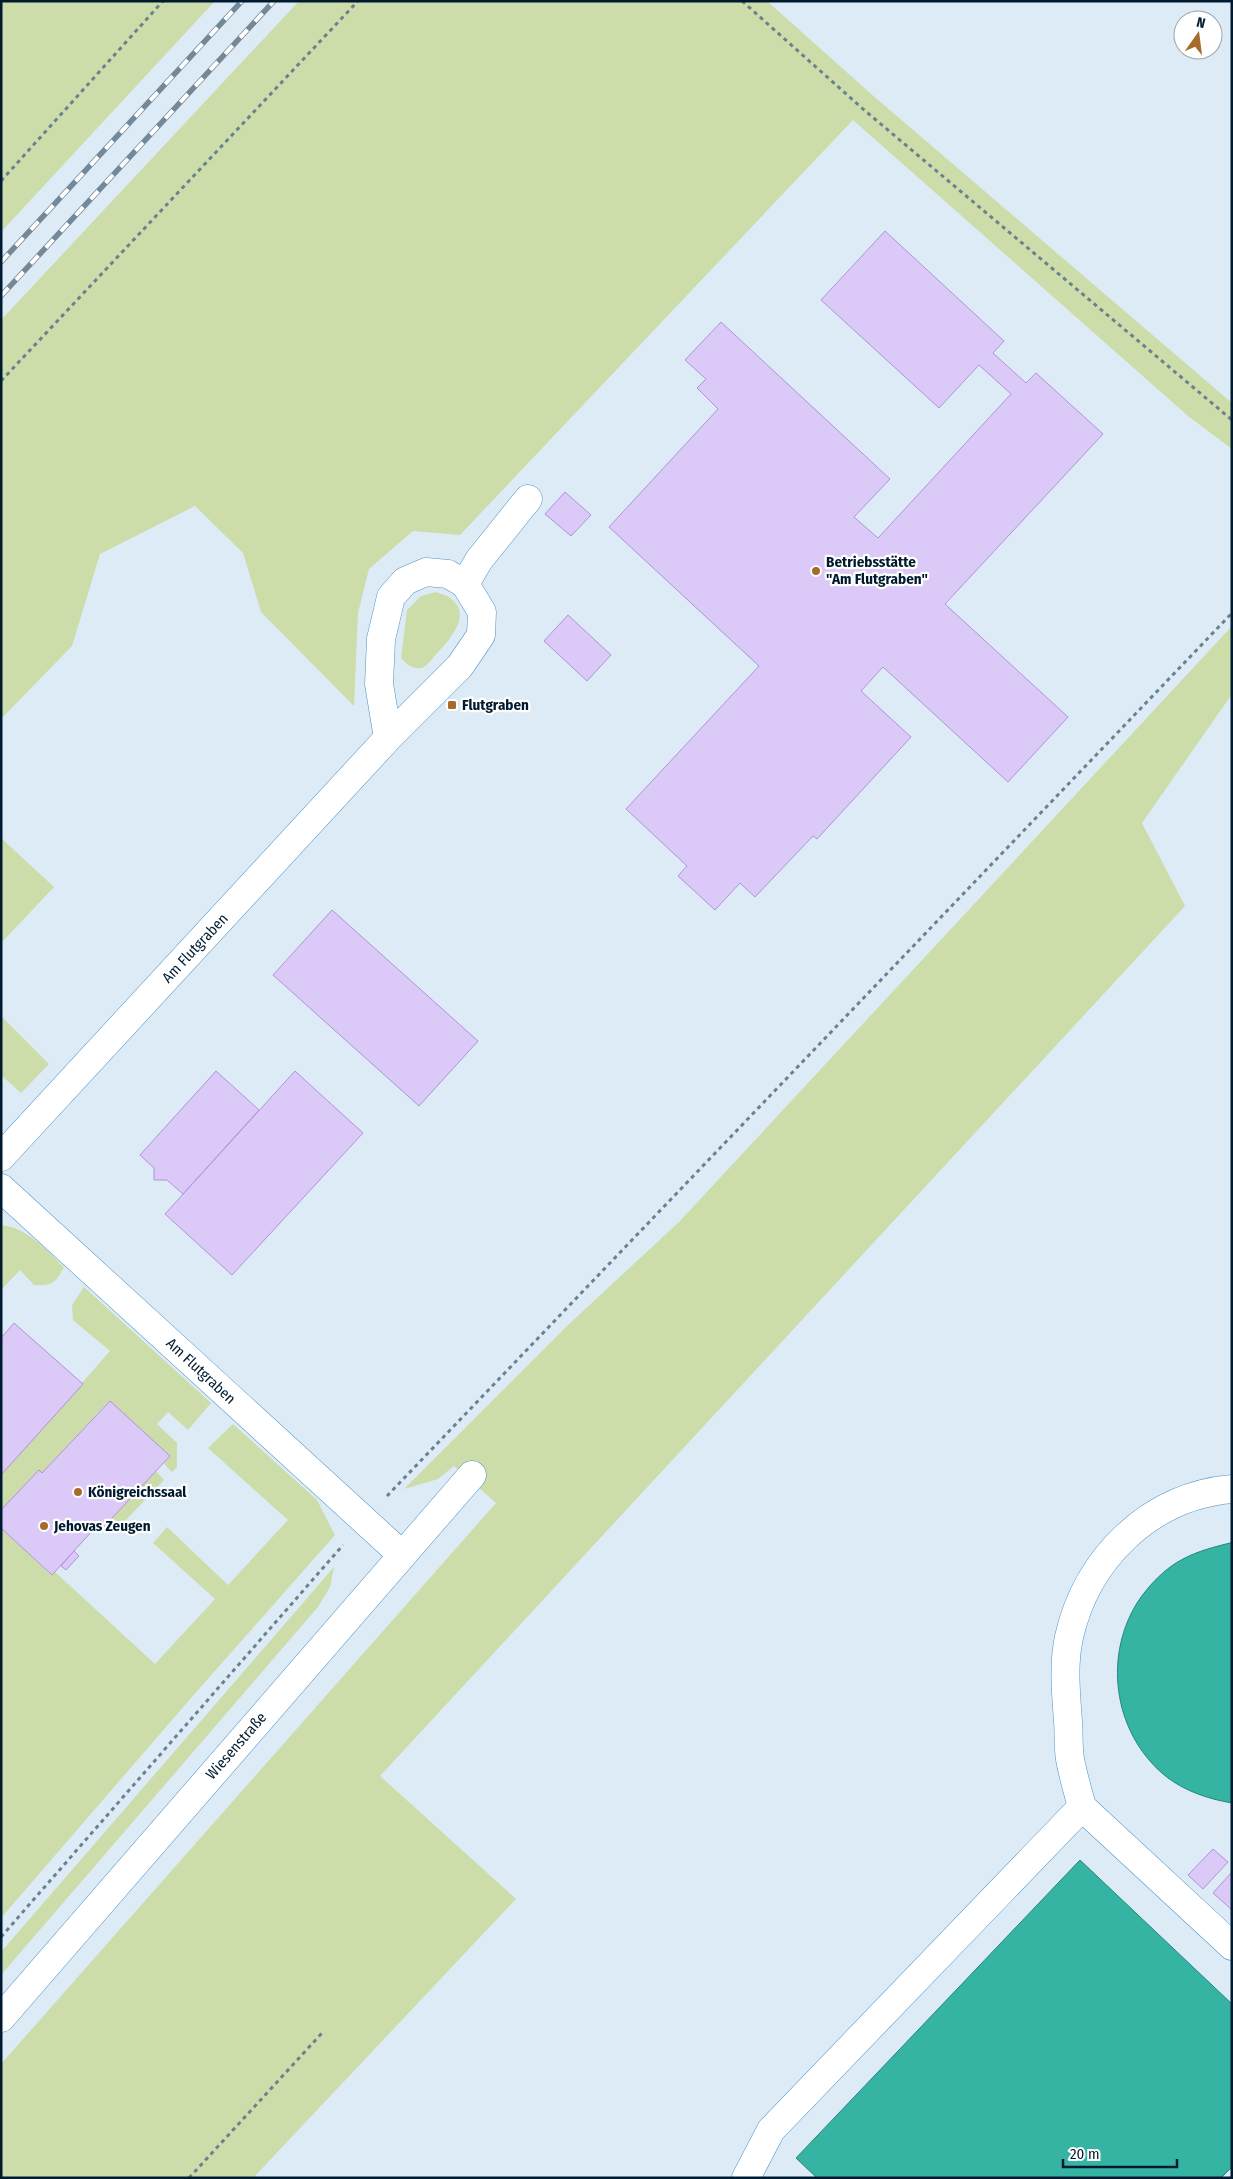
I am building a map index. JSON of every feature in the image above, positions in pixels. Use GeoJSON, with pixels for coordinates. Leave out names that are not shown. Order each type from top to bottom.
{"type":"FeatureCollection","features":[{"type":"Feature","properties":{"kind":"lane"},"geometry":{"type":"LineString","coordinates":[[388,738],[379,684],[381,639],[391,597],[404,581],[426,572],[448,574],[465,584],[480,560],[528,499]]}},
{"type":"Feature","properties":{"kind":"lane","name":"Am Flutgraben"},"geometry":{"type":"LineString","coordinates":[[3,1151],[388,738],[460,666],[481,635],[482,612],[465,584]]}},
{"type":"Feature","properties":{"kind":"lane","name":"Am Flutgraben"},"geometry":{"type":"LineString","coordinates":[[1,1188],[401,1554]]}},
{"type":"Feature","properties":{"kind":"lane","name":"Wiesenstraße"},"geometry":{"type":"LineString","coordinates":[[1,2018],[401,1554],[472,1475]]}},
{"type":"Feature","properties":{"kind":"lane"},"geometry":{"type":"LineString","coordinates":[[1232,1489],[1213,1490],[1176,1502],[1140,1523],[1115,1545],[1095,1572],[1080,1604],[1069,1638],[1066,1681],[1070,1758],[1082,1808],[1232,1946]]}},
{"type":"Feature","properties":{"kind":"lane"},"geometry":{"type":"LineString","coordinates":[[746,2178],[771,2130],[1082,1808]]}},
{"type":"Feature","properties":{"kind":"path"},"geometry":{"type":"LineString","coordinates":[[1,181],[163,1]]}},
{"type":"Feature","properties":{"kind":"path"},"geometry":{"type":"LineString","coordinates":[[1,381],[358,1]]}},
{"type":"Feature","properties":{"kind":"path"},"geometry":{"type":"LineString","coordinates":[[742,1],[863,109],[1232,420]]}},
{"type":"Feature","properties":{"kind":"path"},"geometry":{"type":"LineString","coordinates":[[1,1937],[364,1520],[1232,613]]}},
{"type":"Feature","properties":{"kind":"path"},"geometry":{"type":"LineString","coordinates":[[189,2178],[322,2033]]}},
{"type":"Feature","properties":{"kind":"shaded area"},"geometry":{"type":"Polygon","coordinates":[[[1,1],[215,1],[1,232],[1,1]]]}},
{"type":"Feature","properties":{"kind":"shaded area"},"geometry":{"type":"Polygon","coordinates":[[[299,1],[767,1],[870,93],[1232,403],[1232,449],[1188,416],[853,120],[460,535],[413,531],[369,569],[358,613],[354,706],[261,612],[243,553],[195,506],[100,554],[72,646],[1,719],[1,320],[299,1]]]}},
{"type":"Feature","properties":{"kind":"shaded area"},"geometry":{"type":"Polygon","coordinates":[[[436,592],[449,597],[456,604],[460,618],[450,638],[428,664],[417,668],[408,665],[401,658],[407,610],[421,596],[436,592]]]}},
{"type":"Feature","properties":{"kind":"shaded area"},"geometry":{"type":"Polygon","coordinates":[[[1232,626],[1232,694],[1142,823],[1185,906],[380,1776],[516,1899],[253,2178],[1,2178],[1,2064],[496,1503],[454,1466],[438,1479],[404,1489],[568,1325],[679,1222],[1232,626]]]}},
{"type":"Feature","properties":{"kind":"shaded area"},"geometry":{"type":"Polygon","coordinates":[[[1,838],[54,887],[1,943],[1,838]]]}},
{"type":"Feature","properties":{"kind":"shaded area"},"geometry":{"type":"Polygon","coordinates":[[[1,1016],[49,1064],[21,1093],[1,1075],[1,1016]]]}},
{"type":"Feature","properties":{"kind":"shaded area"},"geometry":{"type":"Polygon","coordinates":[[[1,1225],[20,1230],[28,1235],[64,1267],[56,1280],[45,1285],[34,1285],[20,1270],[1,1290],[1,1225]]]}},
{"type":"Feature","properties":{"kind":"shaded area"},"geometry":{"type":"Polygon","coordinates":[[[84,1287],[211,1403],[188,1430],[168,1412],[157,1424],[177,1443],[177,1467],[172,1472],[163,1463],[169,1456],[109,1401],[42,1473],[39,1470],[1,1510],[1,1475],[110,1351],[73,1320],[72,1305],[84,1287]]]}},
{"type":"Feature","properties":{"kind":"shaded area"},"geometry":{"type":"Polygon","coordinates":[[[233,1424],[317,1500],[335,1535],[1,1918],[1,1528],[51,1575],[55,1572],[155,1664],[215,1599],[153,1543],[167,1527],[228,1585],[288,1520],[208,1448],[233,1424]]]}},
{"type":"Feature","properties":{"kind":"shaded area"},"geometry":{"type":"Polygon","coordinates":[[[156,1471],[164,1480],[126,1520],[98,1533],[156,1471]]]}},
{"type":"Feature","properties":{"kind":"shaded area"},"geometry":{"type":"Polygon","coordinates":[[[1232,1543],[1232,1803],[1207,1797],[1183,1787],[1168,1778],[1150,1761],[1136,1741],[1126,1720],[1117,1673],[1126,1625],[1146,1590],[1163,1572],[1183,1559],[1200,1551],[1232,1543]]]}},
{"type":"Feature","properties":{"kind":"shaded area"},"geometry":{"type":"Polygon","coordinates":[[[334,1567],[330,1587],[318,1607],[1,1975],[1,1952],[334,1567]]]}},
{"type":"Feature","properties":{"kind":"shaded area"},"geometry":{"type":"Polygon","coordinates":[[[1080,1860],[1232,2004],[1232,2167],[1221,2178],[817,2178],[796,2158],[1080,1860]]]}},
{"type":"Feature","properties":{"kind":"building","name":"Betriebsstätte \"Am Flutgraben\""},"geometry":{"type":"Polygon","coordinates":[[[885,231],[1004,341],[993,353],[1026,383],[1036,373],[1103,434],[945,604],[1068,717],[1008,782],[883,667],[861,691],[911,737],[817,839],[813,836],[755,897],[740,883],[715,910],[678,876],[687,866],[626,809],[759,666],[609,527],[718,409],[697,388],[706,379],[685,360],[721,322],[890,479],[854,517],[878,538],[1011,394],[979,365],[939,408],[821,300],[885,231]]]}},
{"type":"Feature","properties":{"kind":"building"},"geometry":{"type":"Polygon","coordinates":[[[565,492],[591,515],[571,536],[545,514],[565,492]]]}},
{"type":"Feature","properties":{"kind":"building"},"geometry":{"type":"Polygon","coordinates":[[[568,615],[611,655],[587,681],[544,641],[568,615]]]}},
{"type":"Feature","properties":{"kind":"building"},"geometry":{"type":"Polygon","coordinates":[[[332,910],[478,1041],[419,1106],[273,975],[332,910]]]}},
{"type":"Feature","properties":{"kind":"building"},"geometry":{"type":"Polygon","coordinates":[[[216,1071],[259,1110],[183,1194],[167,1180],[154,1180],[154,1168],[140,1155],[216,1071]]]}},
{"type":"Feature","properties":{"kind":"building"},"geometry":{"type":"Polygon","coordinates":[[[295,1071],[363,1133],[232,1275],[165,1214],[295,1071]]]}},
{"type":"Feature","properties":{"kind":"building"},"geometry":{"type":"Polygon","coordinates":[[[14,1323],[83,1384],[1,1475],[1,1338],[14,1323]]]}},
{"type":"Feature","properties":{"kind":"building","name":"Königreichssaal"},"geometry":{"type":"Polygon","coordinates":[[[110,1401],[170,1456],[98,1533],[94,1529],[52,1575],[1,1528],[1,1510],[39,1470],[42,1473],[110,1401]]]}},
{"type":"Feature","properties":{"kind":"building"},"geometry":{"type":"Polygon","coordinates":[[[74,1551],[79,1556],[66,1570],[61,1566],[74,1551]]]}},
{"type":"Feature","properties":{"kind":"building"},"geometry":{"type":"Polygon","coordinates":[[[1213,1849],[1228,1862],[1203,1889],[1188,1875],[1213,1849]]]}},
{"type":"Feature","properties":{"kind":"building"},"geometry":{"type":"Polygon","coordinates":[[[1232,1872],[1232,1910],[1213,1893],[1232,1872]]]}},
{"type":"Feature","properties":{"kind":"railway"},"geometry":{"type":"LineString","coordinates":[[1,262],[242,1]]}},
{"type":"Feature","properties":{"kind":"railway"},"geometry":{"type":"LineString","coordinates":[[1,296],[274,1]]}},
{"type":"Feature","properties":{"kind":"place","name":"Betriebsstätte \"Am Flutgraben\""},"geometry":{"type":"Point","coordinates":[816,571]}},
{"type":"Feature","properties":{"kind":"place","name":"Flutgraben"},"geometry":{"type":"Point","coordinates":[452,705]}},
{"type":"Feature","properties":{"kind":"place","name":"Königreichssaal"},"geometry":{"type":"Point","coordinates":[78,1492]}},
{"type":"Feature","properties":{"kind":"place","name":"Jehovas Zeugen"},"geometry":{"type":"Point","coordinates":[44,1526]}}]}
